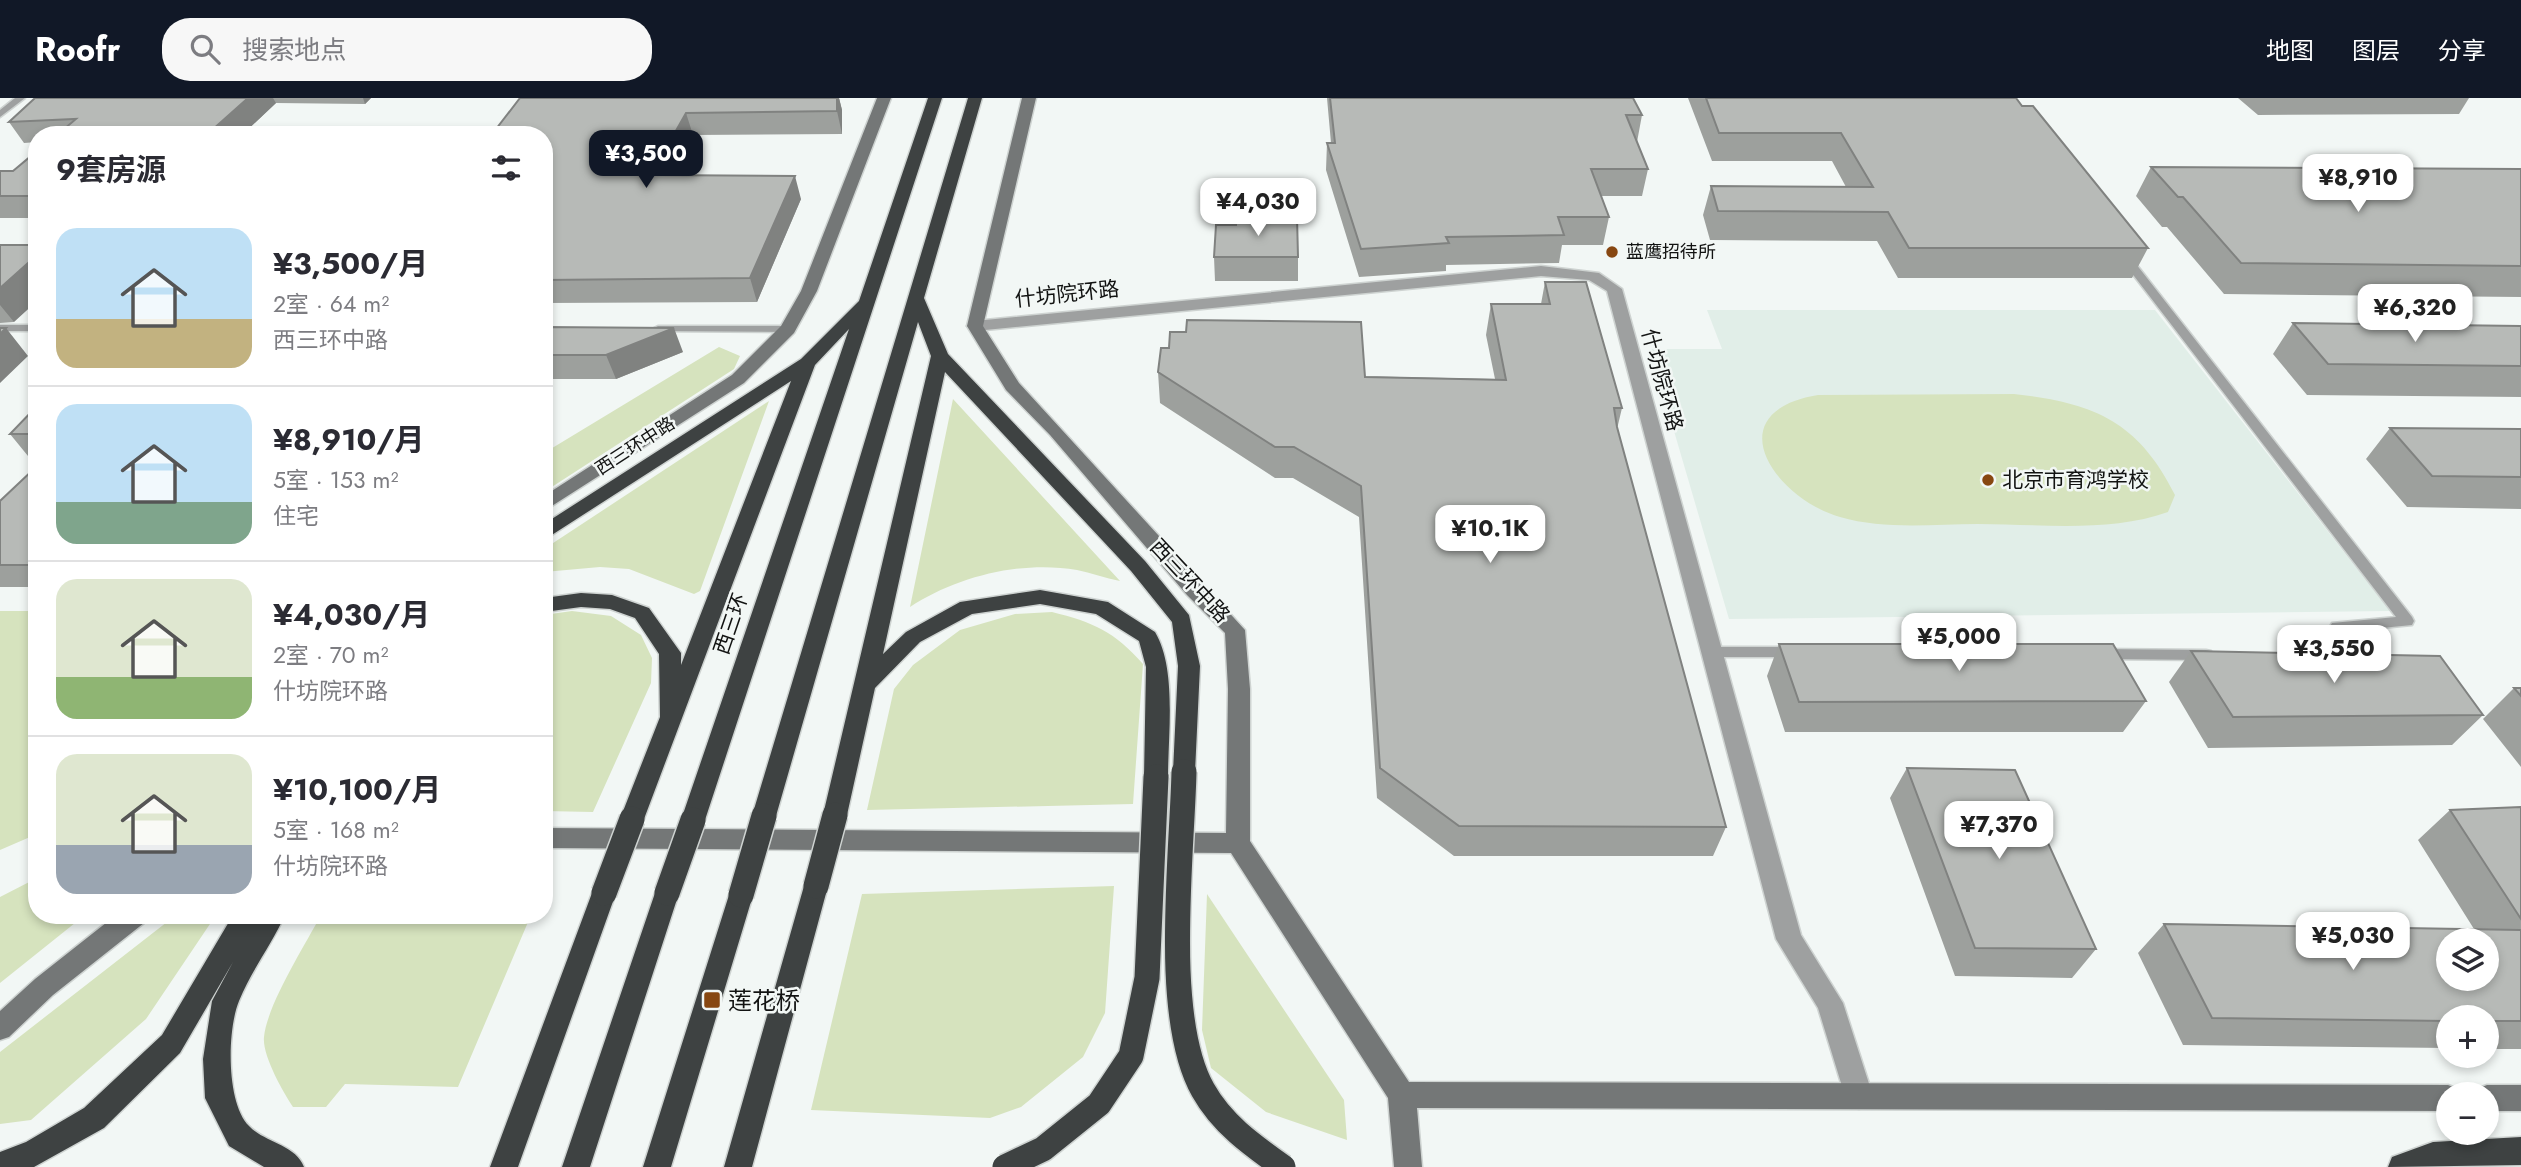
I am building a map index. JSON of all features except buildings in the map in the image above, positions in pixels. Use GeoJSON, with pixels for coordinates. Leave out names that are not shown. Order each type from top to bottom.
{"type":"FeatureCollection","features":[{"type":"Feature","properties":{"kind":"highway","name":"西三环"},"geometry":{"type":"LineString","coordinates":[[576,1167],[935,98]]}},
{"type":"Feature","properties":{"kind":"highway"},"geometry":{"type":"LineString","coordinates":[[657,1167],[741,895],[975,98]]}},
{"type":"Feature","properties":{"kind":"highway"},"geometry":{"type":"LineString","coordinates":[[915,295],[940,356],[1138,566],[1182,620],[1189,666],[1177,992],[1183,1045],[1206,1098],[1248,1146],[1283,1167]]}},
{"type":"Feature","properties":{"kind":"highway"},"geometry":{"type":"LineString","coordinates":[[553,527],[807,363],[867,301]]}},
{"type":"Feature","properties":{"kind":"highway"},"geometry":{"type":"LineString","coordinates":[[738,1167],[835,815],[862,687],[940,356]]}},
{"type":"Feature","properties":{"kind":"highway"},"geometry":{"type":"LineString","coordinates":[[505,1167],[604,893],[807,363]]}},
{"type":"Feature","properties":{"kind":"highway"},"geometry":{"type":"LineString","coordinates":[[862,687],[913,638],[967,607],[1040,597],[1101,607],[1148,638],[1157,667],[1156,777],[1147,978],[1131,1056],[1099,1104],[1043,1149],[1005,1167]]}},
{"type":"Feature","properties":{"kind":"highway"},"geometry":{"type":"LineString","coordinates":[[553,604],[581,600],[612,602],[642,613],[670,653],[669,729]]}},
{"type":"Feature","properties":{"kind":"highway"},"geometry":{"type":"LineString","coordinates":[[0,1166],[34,1153],[94,1118],[171,1045],[242,924]]}},
{"type":"Feature","properties":{"kind":"highway"},"geometry":{"type":"LineString","coordinates":[[268,924],[225,1001],[217,1059],[219,1098],[239,1136],[290,1167]]}},
{"type":"Feature","properties":{"kind":"highway"},"geometry":{"type":"LineString","coordinates":[[2402,1167],[2433,1156],[2521,1151]]}},
{"type":"Feature","properties":{"kind":"street","name":"西三环中路"},"geometry":{"type":"LineString","coordinates":[[553,499],[738,379],[788,329],[809,291],[884,98]]}},
{"type":"Feature","properties":{"kind":"street"},"geometry":{"type":"LineString","coordinates":[[975,326],[1029,98]]}},
{"type":"Feature","properties":{"kind":"street","name":"什坊院环路"},"geometry":{"type":"LineString","coordinates":[[975,326],[1541,271],[1593,276],[1614,289],[1684,552],[1714,652],[1788,939],[1830,1003],[1859,1096]]}},
{"type":"Feature","properties":{"kind":"street","name":"西三环中路"},"geometry":{"type":"LineString","coordinates":[[975,326],[1012,386],[1056,431],[1194,590],[1235,630],[1239,689],[1238,843]]}},
{"type":"Feature","properties":{"kind":"street"},"geometry":{"type":"LineString","coordinates":[[553,838],[1238,843],[1402,1095],[1408,1167]]}},
{"type":"Feature","properties":{"kind":"street"},"geometry":{"type":"LineString","coordinates":[[0,1028],[44,987],[124,924]]}},
{"type":"Feature","properties":{"kind":"street"},"geometry":{"type":"LineString","coordinates":[[0,1013],[44,987]]}},
{"type":"Feature","properties":{"kind":"street"},"geometry":{"type":"LineString","coordinates":[[1402,1095],[2436,1098]]}},
{"type":"Feature","properties":{"kind":"street"},"geometry":{"type":"LineString","coordinates":[[2499,1098],[2521,1098]]}},
{"type":"Feature","properties":{"kind":"lane"},"geometry":{"type":"LineString","coordinates":[[0,114],[21,98]]}},
{"type":"Feature","properties":{"kind":"lane"},"geometry":{"type":"LineString","coordinates":[[2120,250],[2407,621],[2337,627],[2328,643],[2330,656],[2302,655]]}},
{"type":"Feature","properties":{"kind":"lane"},"geometry":{"type":"LineString","coordinates":[[0,328],[28,328]]}},
{"type":"Feature","properties":{"kind":"lane"},"geometry":{"type":"LineString","coordinates":[[639,330],[788,329]]}},
{"type":"Feature","properties":{"kind":"lane"},"geometry":{"type":"LineString","coordinates":[[1714,652],[1812,652]]}},
{"type":"Feature","properties":{"kind":"lane"},"geometry":{"type":"LineString","coordinates":[[2092,654],[2218,655]]}},
{"type":"Feature","properties":{"kind":"shaded area","name":"北京市育鸿学校"},"geometry":{"type":"Polygon","coordinates":[[[1707,310],[2155,310],[2390,611],[1729,619],[1650,349],[1722,349],[1707,310]]]}},
{"type":"Feature","properties":{"kind":"green space"},"geometry":{"type":"Polygon","coordinates":[[[719,347],[740,356],[734,369],[553,486],[553,448],[719,347]]]}},
{"type":"Feature","properties":{"kind":"green space"},"geometry":{"type":"Polygon","coordinates":[[[2014,394],[2068,403],[2090,410],[2129,433],[2161,470],[2175,495],[2168,512],[2146,519],[2098,525],[1909,525],[1857,521],[1816,507],[1794,492],[1777,475],[1766,455],[1762,436],[1769,419],[1787,404],[1818,395],[2014,394]]]}},
{"type":"Feature","properties":{"kind":"green space"},"geometry":{"type":"Polygon","coordinates":[[[953,399],[1120,581],[1056,567],[1012,569],[968,579],[910,607],[953,399]]]}},
{"type":"Feature","properties":{"kind":"green space"},"geometry":{"type":"Polygon","coordinates":[[[769,401],[700,591],[694,594],[629,569],[600,567],[553,571],[553,543],[769,401]]]}},
{"type":"Feature","properties":{"kind":"green space"},"geometry":{"type":"Polygon","coordinates":[[[0,611],[28,611],[28,838],[0,850],[0,611]]]}},
{"type":"Feature","properties":{"kind":"green space"},"geometry":{"type":"Polygon","coordinates":[[[572,611],[611,616],[641,635],[652,658],[651,683],[593,812],[553,811],[553,614],[572,611]]]}},
{"type":"Feature","properties":{"kind":"green space"},"geometry":{"type":"Polygon","coordinates":[[[1052,612],[1091,624],[1113,636],[1143,664],[1133,804],[867,810],[894,689],[913,665],[960,630],[1015,614],[1052,612]]]}},
{"type":"Feature","properties":{"kind":"green space"},"geometry":{"type":"Polygon","coordinates":[[[28,883],[28,924],[74,924],[0,983],[0,897],[28,883]]]}},
{"type":"Feature","properties":{"kind":"green space"},"geometry":{"type":"Polygon","coordinates":[[[1114,886],[1105,1013],[1083,1057],[1021,1107],[990,1118],[811,1110],[862,894],[1114,886]]]}},
{"type":"Feature","properties":{"kind":"green space"},"geometry":{"type":"Polygon","coordinates":[[[1207,894],[1344,1100],[1347,1140],[1266,1112],[1211,1068],[1202,1030],[1207,894]]]}},
{"type":"Feature","properties":{"kind":"green space"},"geometry":{"type":"Polygon","coordinates":[[[164,924],[210,924],[146,1019],[31,1120],[0,1124],[0,1052],[164,924]]]}},
{"type":"Feature","properties":{"kind":"green space"},"geometry":{"type":"Polygon","coordinates":[[[316,924],[527,924],[458,1087],[345,1084],[326,1107],[293,1107],[279,1083],[264,1045],[272,1009],[316,924]]]}},
{"type":"Feature","properties":{"kind":"place","name":"蓝鹰招待所"},"geometry":{"type":"Point","coordinates":[1612,252]}},
{"type":"Feature","properties":{"kind":"place","name":"北京市育鸿学校"},"geometry":{"type":"Point","coordinates":[1988,480]}},
{"type":"Feature","properties":{"kind":"place","name":"莲花桥"},"geometry":{"type":"Point","coordinates":[712,1000]}}]}
